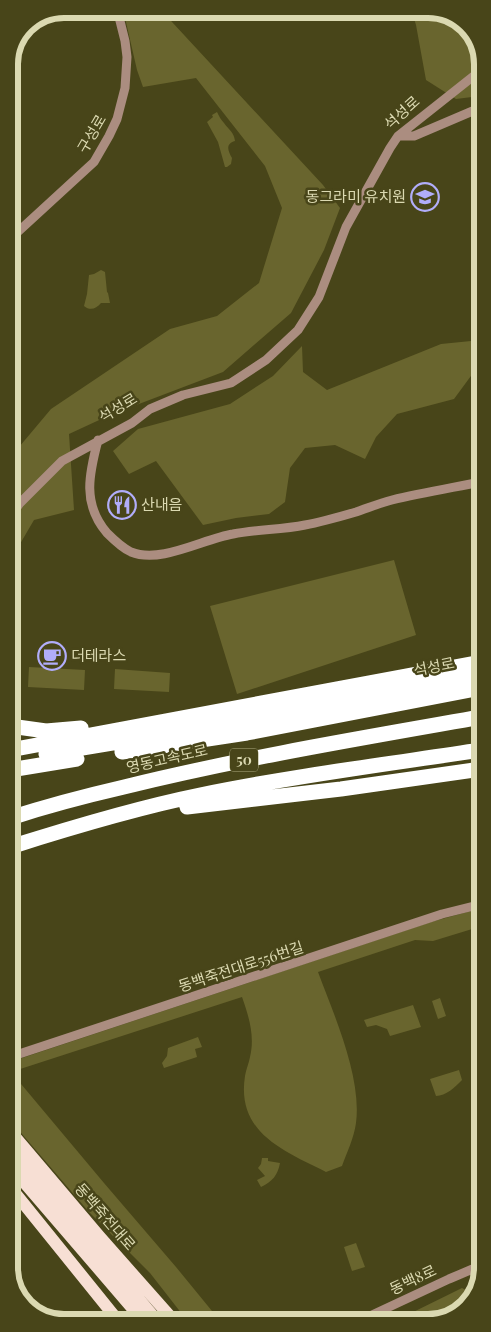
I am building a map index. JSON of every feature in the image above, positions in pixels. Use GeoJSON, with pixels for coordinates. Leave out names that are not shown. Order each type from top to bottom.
{"type":"FeatureCollection","features":[{"type":"Feature","properties":{"kind":"highway","name":"석성로"},"geometry":{"type":"LineString","coordinates":[[18,749],[474,663]]}},
{"type":"Feature","properties":{"kind":"highway","name":"석성로"},"geometry":{"type":"LineString","coordinates":[[18,759],[244,721],[474,677]]}},
{"type":"Feature","properties":{"kind":"highway"},"geometry":{"type":"LineString","coordinates":[[18,769],[247,733],[474,689]]}},
{"type":"Feature","properties":{"kind":"highway","name":"영동고속도로"},"geometry":{"type":"LineString","coordinates":[[18,816],[88,796],[227,763],[474,718]]}},
{"type":"Feature","properties":{"kind":"highway"},"geometry":{"type":"LineString","coordinates":[[116,753],[244,721]]}},
{"type":"Feature","properties":{"kind":"highway"},"geometry":{"type":"LineString","coordinates":[[18,727],[46,731],[155,723]]}},
{"type":"Feature","properties":{"kind":"highway","name":"50"},"geometry":{"type":"LineString","coordinates":[[18,845],[116,815],[198,796],[257,784],[474,751]]}},
{"type":"Feature","properties":{"kind":"highway"},"geometry":{"type":"LineString","coordinates":[[116,815],[341,789],[474,770]]}},
{"type":"Feature","properties":{"kind":"main road","name":"동백죽전대로"},"geometry":{"type":"LineString","coordinates":[[18,1140],[168,1314]]}},
{"type":"Feature","properties":{"kind":"main road","name":"동백죽전대로"},"geometry":{"type":"LineString","coordinates":[[18,1156],[151,1314]]}},
{"type":"Feature","properties":{"kind":"main road"},"geometry":{"type":"LineString","coordinates":[[18,1175],[137,1314]]}},
{"type":"Feature","properties":{"kind":"main road"},"geometry":{"type":"LineString","coordinates":[[18,1198],[113,1314]]}},
{"type":"Feature","properties":{"kind":"street","name":"구성로"},"geometry":{"type":"LineString","coordinates":[[18,232],[94,162],[117,120],[126,80],[125,41],[119,18]]}},
{"type":"Feature","properties":{"kind":"street","name":"석성로"},"geometry":{"type":"LineString","coordinates":[[474,76],[398,136],[346,228],[319,298],[298,330],[266,360],[231,383],[183,395],[150,409],[132,422],[98,440],[91,464],[89,480],[90,496],[97,519],[112,538],[130,552],[156,555],[234,534],[304,526],[347,515],[391,500],[474,483]]}},
{"type":"Feature","properties":{"kind":"street"},"geometry":{"type":"LineString","coordinates":[[398,136],[414,136],[474,110]]}},
{"type":"Feature","properties":{"kind":"street"},"geometry":{"type":"LineString","coordinates":[[18,506],[62,461],[98,440]]}},
{"type":"Feature","properties":{"kind":"street","name":"동백죽전대로556번길"},"geometry":{"type":"LineString","coordinates":[[18,1054],[442,914],[474,906]]}},
{"type":"Feature","properties":{"kind":"street","name":"동백8로"},"geometry":{"type":"LineString","coordinates":[[374,1314],[473,1269]]}},
{"type":"Feature","properties":{"kind":"shaded area"},"geometry":{"type":"Polygon","coordinates":[[[125,18],[168,18],[323,185],[340,208],[324,250],[291,313],[223,372],[110,415],[69,434],[74,510],[34,520],[18,547],[18,448],[51,409],[170,329],[217,316],[259,283],[282,208],[265,166],[196,78],[143,87],[137,70],[125,18]]]}},
{"type":"Feature","properties":{"kind":"shaded area"},"geometry":{"type":"Polygon","coordinates":[[[414,18],[440,19],[451,24],[462,33],[472,51],[474,97],[456,99],[426,80],[414,18]]]}},
{"type":"Feature","properties":{"kind":"shaded area"},"geometry":{"type":"Polygon","coordinates":[[[217,112],[232,133],[235,141],[229,146],[232,158],[231,164],[227,167],[225,167],[218,142],[207,122],[217,112]]]}},
{"type":"Feature","properties":{"kind":"shaded area"},"geometry":{"type":"Polygon","coordinates":[[[101,270],[105,272],[110,303],[101,303],[91,309],[84,306],[89,275],[101,270]]]}},
{"type":"Feature","properties":{"kind":"shaded area"},"geometry":{"type":"Polygon","coordinates":[[[471,341],[474,350],[474,372],[454,399],[397,414],[376,437],[365,459],[335,445],[305,448],[290,468],[285,502],[269,514],[203,525],[156,461],[129,474],[113,451],[138,429],[230,404],[273,376],[302,346],[303,372],[327,390],[441,344],[471,341]]]}},
{"type":"Feature","properties":{"kind":"shaded area"},"geometry":{"type":"Polygon","coordinates":[[[394,560],[416,635],[237,694],[210,606],[394,560]]]}},
{"type":"Feature","properties":{"kind":"shaded area"},"geometry":{"type":"Polygon","coordinates":[[[29,667],[85,670],[84,690],[28,687],[29,667]]]}},
{"type":"Feature","properties":{"kind":"shaded area"},"geometry":{"type":"Polygon","coordinates":[[[115,669],[170,673],[169,692],[114,689],[115,669]]]}},
{"type":"Feature","properties":{"kind":"shaded area"},"geometry":{"type":"Polygon","coordinates":[[[474,910],[474,928],[433,941],[415,940],[318,972],[339,1027],[351,1066],[357,1105],[355,1129],[342,1166],[326,1172],[294,1156],[266,1137],[256,1126],[248,1112],[244,1096],[245,1076],[250,1059],[252,1034],[242,997],[18,1070],[18,1059],[431,922],[474,910]]]}},
{"type":"Feature","properties":{"kind":"shaded area"},"geometry":{"type":"Polygon","coordinates":[[[440,998],[446,1016],[438,1019],[432,1001],[440,998]]]}},
{"type":"Feature","properties":{"kind":"shaded area"},"geometry":{"type":"Polygon","coordinates":[[[413,1005],[421,1027],[390,1036],[387,1029],[376,1025],[367,1027],[364,1020],[413,1005]]]}},
{"type":"Feature","properties":{"kind":"shaded area"},"geometry":{"type":"Polygon","coordinates":[[[198,1037],[202,1047],[195,1049],[197,1057],[164,1068],[162,1063],[167,1056],[168,1048],[198,1037]]]}},
{"type":"Feature","properties":{"kind":"shaded area"},"geometry":{"type":"Polygon","coordinates":[[[459,1070],[462,1080],[447,1093],[436,1096],[430,1079],[459,1070]]]}},
{"type":"Feature","properties":{"kind":"shaded area"},"geometry":{"type":"Polygon","coordinates":[[[18,1080],[214,1314],[182,1314],[150,1273],[89,1212],[18,1129],[18,1080]]]}},
{"type":"Feature","properties":{"kind":"shaded area"},"geometry":{"type":"Polygon","coordinates":[[[262,1158],[268,1158],[268,1161],[280,1163],[274,1178],[261,1187],[257,1180],[265,1176],[258,1168],[262,1158]]]}},
{"type":"Feature","properties":{"kind":"shaded area"},"geometry":{"type":"Polygon","coordinates":[[[356,1243],[365,1267],[352,1271],[344,1247],[356,1243]]]}},
{"type":"Feature","properties":{"kind":"shaded area"},"geometry":{"type":"Polygon","coordinates":[[[462,1288],[468,1291],[453,1307],[440,1313],[409,1314],[462,1288]]]}},
{"type":"Feature","properties":{"kind":"place","name":"동그라미 유치원"},"geometry":{"type":"Point","coordinates":[425,197]}},
{"type":"Feature","properties":{"kind":"place","name":"산내음"},"geometry":{"type":"Point","coordinates":[122,505]}},
{"type":"Feature","properties":{"kind":"place","name":"더테라스"},"geometry":{"type":"Point","coordinates":[52,656]}}]}
